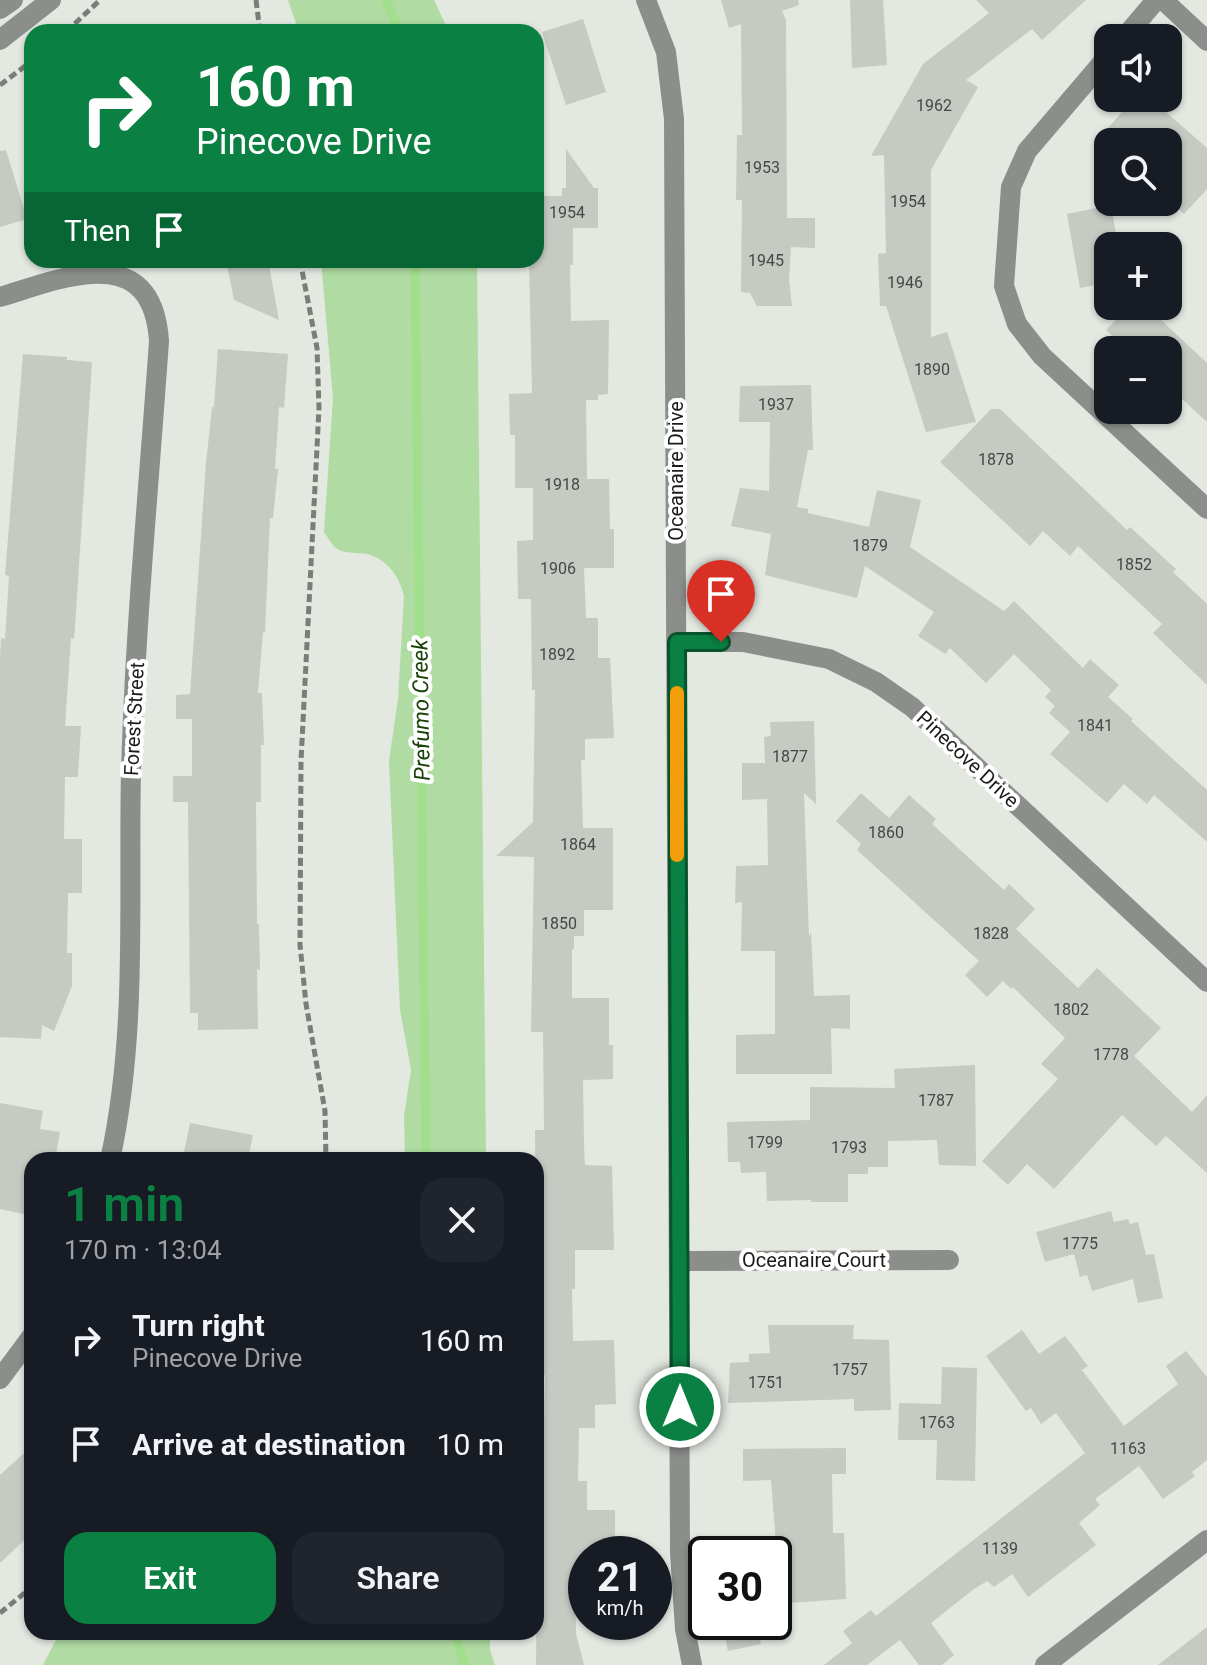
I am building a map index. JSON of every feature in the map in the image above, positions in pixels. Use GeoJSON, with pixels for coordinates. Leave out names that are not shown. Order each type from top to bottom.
{"type":"FeatureCollection","features":[{"type":"Feature","properties":{"kind":"street"},"geometry":{"type":"LineString","coordinates":[[0,9],[13,0]]}},
{"type":"Feature","properties":{"kind":"street"},"geometry":{"type":"LineString","coordinates":[[0,40],[51,0]]}},
{"type":"Feature","properties":{"kind":"street","name":"Oceanaire Drive"},"geometry":{"type":"LineString","coordinates":[[646,0],[666,52],[674,119],[680,1553],[685,1629],[692,1665]]}},
{"type":"Feature","properties":{"kind":"street"},"geometry":{"type":"LineString","coordinates":[[1136,24],[1156,0]]}},
{"type":"Feature","properties":{"kind":"street"},"geometry":{"type":"LineString","coordinates":[[1163,0],[1207,41]]}},
{"type":"Feature","properties":{"kind":"street"},"geometry":{"type":"LineString","coordinates":[[1094,72],[1027,151],[1011,187],[1004,286],[1017,324],[1042,356],[1207,509]]}},
{"type":"Feature","properties":{"kind":"street","name":"Forest Street"},"geometry":{"type":"LineString","coordinates":[[0,297],[92,272],[106,273],[133,284],[153,310],[159,341],[132,740],[127,1037],[111,1152]]}},
{"type":"Feature","properties":{"kind":"street","name":"Pinecove Drive"},"geometry":{"type":"LineString","coordinates":[[677,642],[743,642],[829,659],[876,682],[912,707],[1207,982]]}},
{"type":"Feature","properties":{"kind":"street","name":"Oceanaire Court"},"geometry":{"type":"LineString","coordinates":[[679,1261],[949,1260]]}},
{"type":"Feature","properties":{"kind":"street"},"geometry":{"type":"LineString","coordinates":[[0,1379],[24,1347]]}},
{"type":"Feature","properties":{"kind":"street"},"geometry":{"type":"LineString","coordinates":[[1045,1665],[1207,1540]]}},
{"type":"Feature","properties":{"kind":"path"},"geometry":{"type":"LineString","coordinates":[[74,24],[100,0]]}},
{"type":"Feature","properties":{"kind":"path"},"geometry":{"type":"LineString","coordinates":[[256,0],[259,24]]}},
{"type":"Feature","properties":{"kind":"path"},"geometry":{"type":"LineString","coordinates":[[0,85],[24,67]]}},
{"type":"Feature","properties":{"kind":"path"},"geometry":{"type":"LineString","coordinates":[[302,268],[317,348],[319,408],[301,761],[300,945],[306,1004],[325,1111],[326,1152]]}},
{"type":"Feature","properties":{"kind":"path"},"geometry":{"type":"LineString","coordinates":[[0,1613],[24,1594]]}},
{"type":"Feature","properties":{"kind":"green space"},"geometry":{"type":"Polygon","coordinates":[[[288,0],[434,0],[445,24],[296,24],[288,0]]]}},
{"type":"Feature","properties":{"kind":"green space"},"geometry":{"type":"Polygon","coordinates":[[[322,268],[477,268],[486,1152],[405,1152],[404,1116],[411,1070],[400,1009],[389,761],[398,699],[404,596],[396,576],[386,564],[374,556],[340,550],[324,532],[333,398],[322,268]]]}},
{"type":"Feature","properties":{"kind":"green space"},"geometry":{"type":"Polygon","coordinates":[[[56,1640],[490,1640],[495,1665],[43,1665],[56,1640]]]}},
{"type":"Feature","properties":{"kind":"building"},"geometry":{"type":"Polygon","coordinates":[[[721,0],[798,0],[799,5],[782,11],[786,20],[787,218],[815,218],[815,248],[791,247],[789,279],[792,306],[757,306],[750,293],[741,292],[742,200],[736,200],[737,135],[742,135],[741,24],[729,28],[721,0]]]}},
{"type":"Feature","properties":{"kind":"building"},"geometry":{"type":"Polygon","coordinates":[[[850,0],[883,0],[887,65],[852,68],[850,0]]]}},
{"type":"Feature","properties":{"kind":"building"},"geometry":{"type":"Polygon","coordinates":[[[976,0],[1086,0],[1042,40],[1032,29],[966,80],[978,87],[931,170],[931,337],[947,332],[976,422],[926,432],[886,306],[880,306],[878,254],[886,253],[884,155],[871,156],[923,64],[989,13],[976,0]]]}},
{"type":"Feature","properties":{"kind":"building"},"geometry":{"type":"Polygon","coordinates":[[[583,19],[606,92],[566,105],[544,31],[583,19]]]}},
{"type":"Feature","properties":{"kind":"building"},"geometry":{"type":"Polygon","coordinates":[[[1122,112],[1166,112],[1207,148],[1207,189],[1184,214],[1182,212],[1182,128],[1108,128],[1122,112]]]}},
{"type":"Feature","properties":{"kind":"building"},"geometry":{"type":"Polygon","coordinates":[[[566,149],[594,188],[598,188],[598,228],[573,228],[571,321],[609,320],[608,394],[598,395],[598,400],[586,400],[587,479],[609,479],[614,568],[584,568],[586,618],[598,618],[598,658],[610,658],[614,738],[585,739],[585,760],[581,760],[583,828],[613,828],[613,910],[584,910],[584,936],[574,936],[572,949],[572,998],[609,998],[613,1079],[583,1080],[584,1145],[585,1165],[612,1166],[614,1250],[575,1250],[575,1289],[572,1289],[573,1341],[614,1340],[616,1404],[595,1405],[595,1428],[579,1428],[578,1481],[587,1481],[587,1510],[615,1510],[615,1536],[568,1536],[568,1640],[578,1640],[584,1665],[536,1665],[536,1640],[544,1640],[544,1152],[535,1152],[535,1130],[544,1130],[543,1032],[531,1032],[534,857],[496,856],[533,822],[535,690],[532,690],[531,599],[518,599],[517,541],[533,540],[533,488],[515,488],[515,435],[510,435],[509,394],[532,393],[529,268],[544,268],[544,196],[562,196],[562,188],[566,188],[566,149]]]}},
{"type":"Feature","properties":{"kind":"building"},"geometry":{"type":"Polygon","coordinates":[[[6,150],[24,209],[24,220],[0,227],[0,151],[6,150]]]}},
{"type":"Feature","properties":{"kind":"building"},"geometry":{"type":"Polygon","coordinates":[[[1094,208],[1094,216],[1113,216],[1116,232],[1094,232],[1094,286],[1080,288],[1067,214],[1094,208]]]}},
{"type":"Feature","properties":{"kind":"building"},"geometry":{"type":"Polygon","coordinates":[[[228,268],[269,268],[279,320],[234,300],[228,268]]]}},
{"type":"Feature","properties":{"kind":"building"},"geometry":{"type":"Polygon","coordinates":[[[1116,320],[1161,320],[1178,336],[1113,336],[1106,330],[1116,320]]]}},
{"type":"Feature","properties":{"kind":"building"},"geometry":{"type":"Polygon","coordinates":[[[1182,340],[1207,363],[1207,422],[1182,399],[1182,340]]]}},
{"type":"Feature","properties":{"kind":"building"},"geometry":{"type":"Polygon","coordinates":[[[218,349],[288,354],[284,408],[279,407],[275,469],[278,469],[273,518],[270,518],[265,632],[258,693],[262,693],[264,745],[261,745],[261,802],[256,802],[260,970],[257,969],[258,1029],[198,1030],[198,1013],[190,1013],[188,802],[173,802],[173,776],[192,776],[192,719],[176,719],[176,695],[190,694],[206,463],[218,349]]]}},
{"type":"Feature","properties":{"kind":"building"},"geometry":{"type":"Polygon","coordinates":[[[23,354],[92,362],[76,613],[74,639],[71,638],[65,726],[81,726],[78,777],[65,777],[64,839],[82,839],[82,893],[68,893],[67,953],[72,953],[72,986],[54,1031],[42,1025],[41,1039],[0,1037],[0,657],[1,638],[5,639],[9,576],[5,575],[23,354]]]}},
{"type":"Feature","properties":{"kind":"building"},"geometry":{"type":"Polygon","coordinates":[[[811,385],[813,450],[808,450],[797,507],[808,509],[808,513],[869,527],[877,490],[921,500],[910,547],[1004,611],[1014,601],[1083,668],[1090,659],[1119,685],[1108,697],[1207,790],[1207,842],[1154,795],[1147,804],[1124,784],[1107,803],[1050,754],[1070,732],[1049,713],[1055,706],[1045,697],[1051,690],[1014,654],[986,683],[950,648],[945,654],[918,636],[934,612],[865,566],[857,598],[765,575],[771,534],[731,526],[740,488],[769,491],[770,422],[739,422],[740,386],[811,385]]]}},
{"type":"Feature","properties":{"kind":"building"},"geometry":{"type":"Polygon","coordinates":[[[991,409],[1000,409],[1127,530],[1130,527],[1176,569],[1173,572],[1207,604],[1207,685],[1153,633],[1162,624],[1078,546],[1070,556],[1043,531],[1030,546],[940,462],[991,409]]]}},
{"type":"Feature","properties":{"kind":"building"},"geometry":{"type":"Polygon","coordinates":[[[814,721],[816,804],[804,793],[814,996],[850,995],[850,1029],[831,1028],[832,1074],[736,1074],[736,1035],[775,1034],[775,951],[741,951],[742,902],[735,903],[736,866],[768,865],[767,799],[742,800],[742,763],[765,763],[764,737],[771,736],[770,722],[814,721]]]}},
{"type":"Feature","properties":{"kind":"building"},"geometry":{"type":"Polygon","coordinates":[[[861,793],[889,818],[909,795],[936,819],[932,824],[1004,890],[1009,884],[1035,909],[1016,929],[1078,988],[1097,968],[1161,1028],[1134,1056],[1192,1112],[1207,1095],[1207,1173],[1166,1136],[1156,1146],[1122,1115],[1054,1189],[1027,1164],[1008,1185],[982,1161],[1058,1079],[1041,1064],[1065,1038],[1003,981],[987,997],[965,975],[979,961],[857,850],[861,844],[836,821],[861,793]]]}},
{"type":"Feature","properties":{"kind":"building"},"geometry":{"type":"Polygon","coordinates":[[[975,1065],[976,1166],[939,1165],[937,1140],[888,1141],[888,1167],[868,1167],[868,1174],[848,1174],[848,1202],[811,1202],[767,1201],[766,1172],[741,1173],[740,1162],[728,1162],[727,1122],[810,1120],[810,1087],[895,1088],[894,1069],[975,1065]]]}},
{"type":"Feature","properties":{"kind":"building"},"geometry":{"type":"Polygon","coordinates":[[[0,1103],[43,1111],[40,1129],[60,1132],[56,1152],[24,1152],[24,1214],[0,1209],[0,1103]]]}},
{"type":"Feature","properties":{"kind":"building"},"geometry":{"type":"Polygon","coordinates":[[[190,1123],[253,1135],[250,1152],[184,1152],[190,1123]]]}},
{"type":"Feature","properties":{"kind":"building"},"geometry":{"type":"Polygon","coordinates":[[[1111,1211],[1114,1222],[1128,1219],[1130,1224],[1138,1222],[1146,1255],[1154,1254],[1163,1298],[1138,1303],[1133,1279],[1092,1291],[1087,1275],[1080,1277],[1074,1254],[1045,1262],[1036,1232],[1111,1211]]]}},
{"type":"Feature","properties":{"kind":"building"},"geometry":{"type":"Polygon","coordinates":[[[768,1325],[854,1325],[853,1339],[889,1340],[891,1410],[854,1411],[854,1399],[728,1403],[730,1363],[749,1362],[749,1354],[770,1353],[768,1325]]]}},
{"type":"Feature","properties":{"kind":"building"},"geometry":{"type":"Polygon","coordinates":[[[1022,1330],[1039,1354],[1065,1336],[1088,1366],[1082,1370],[1124,1426],[1178,1384],[1166,1366],[1186,1351],[1207,1377],[1207,1460],[1192,1472],[1195,1476],[1163,1499],[1139,1466],[1095,1499],[1100,1505],[1079,1523],[1096,1545],[1028,1597],[1012,1574],[994,1587],[987,1581],[974,1589],[931,1623],[954,1655],[942,1665],[919,1665],[900,1640],[867,1665],[824,1665],[852,1643],[843,1631],[871,1610],[876,1616],[1085,1453],[1056,1413],[1041,1424],[1031,1408],[1026,1411],[986,1356],[1022,1330]]]}},
{"type":"Feature","properties":{"kind":"building"},"geometry":{"type":"Polygon","coordinates":[[[942,1367],[977,1368],[975,1481],[936,1480],[937,1440],[898,1440],[899,1403],[941,1404],[942,1367]]]}},
{"type":"Feature","properties":{"kind":"building"},"geometry":{"type":"Polygon","coordinates":[[[846,1448],[846,1474],[832,1474],[833,1533],[844,1533],[846,1599],[792,1603],[792,1536],[775,1536],[771,1480],[743,1481],[743,1449],[846,1448]]]}},
{"type":"Feature","properties":{"kind":"building"},"geometry":{"type":"Polygon","coordinates":[[[24,1453],[24,1540],[0,1563],[0,1475],[24,1453]]]}},
{"type":"Feature","properties":{"kind":"building"},"geometry":{"type":"Polygon","coordinates":[[[1207,1627],[1207,1665],[1158,1665],[1207,1627]]]}},
{"type":"Feature","properties":{"kind":"building"},"geometry":{"type":"Polygon","coordinates":[[[726,1640],[760,1640],[761,1644],[728,1651],[726,1640]]]}},
{"type":"Feature","properties":{"kind":"waterway","name":"Prefumo Creek"},"geometry":{"type":"LineString","coordinates":[[386,0],[396,24]]}},
{"type":"Feature","properties":{"kind":"waterway","name":"Prefumo Creek"},"geometry":{"type":"LineString","coordinates":[[415,268],[426,1152]]}},
{"type":"Feature","properties":{"kind":"waterway","name":"Prefumo Creek"},"geometry":{"type":"LineString","coordinates":[[457,1640],[465,1665]]}},
{"type":"Feature","properties":{"kind":"slow traffic"},"geometry":{"type":"LineString","coordinates":[[677,693],[677,855]]}},
{"type":"Feature","properties":{"kind":"route"},"geometry":{"type":"LineString","coordinates":[[680,1407],[677,642],[721,642]]}}]}
